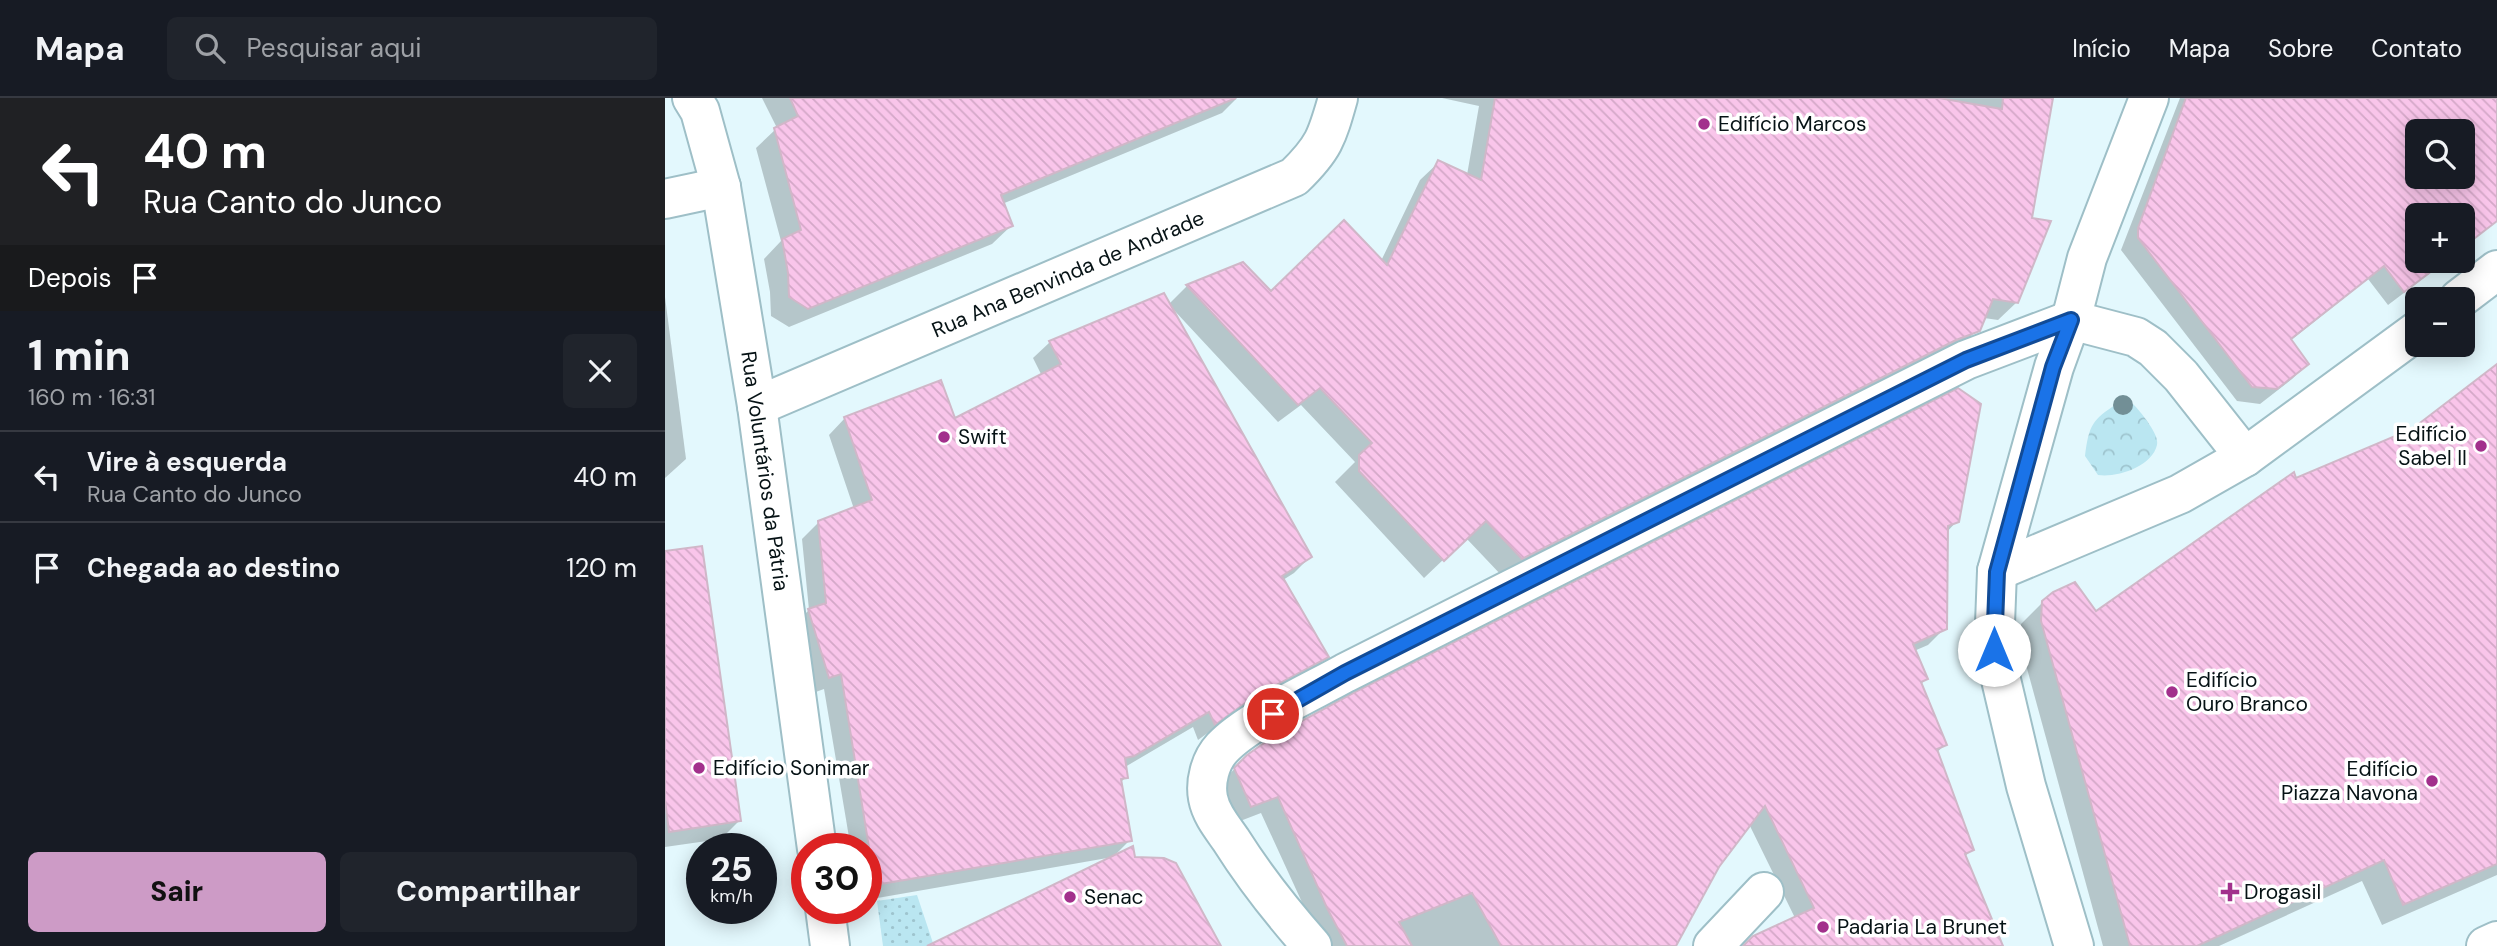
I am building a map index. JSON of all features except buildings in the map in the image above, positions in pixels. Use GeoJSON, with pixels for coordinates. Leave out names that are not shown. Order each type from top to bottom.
{"type":"FeatureCollection","features":[{"type":"Feature","properties":{"kind":"street","name":"Rua Voluntários da Pátria"},"geometry":{"type":"LineString","coordinates":[[691,98],[700,111],[721,187],[757,407],[815,833]]}},
{"type":"Feature","properties":{"kind":"street","name":"Rua Ana Benvinda de Andrade"},"geometry":{"type":"LineString","coordinates":[[757,407],[1294,177],[1316,155],[1329,132],[1338,98]]}},
{"type":"Feature","properties":{"kind":"street"},"geometry":{"type":"LineString","coordinates":[[2074,946],[2026,786],[1994,650],[1997,572],[2053,367],[2071,320],[2087,258],[2149,98]]}},
{"type":"Feature","properties":{"kind":"street"},"geometry":{"type":"LineString","coordinates":[[665,199],[721,187]]}},
{"type":"Feature","properties":{"kind":"street"},"geometry":{"type":"LineString","coordinates":[[2475,287],[2497,270]]}},
{"type":"Feature","properties":{"kind":"street"},"geometry":{"type":"LineString","coordinates":[[1312,946],[1259,883],[1215,816],[1208,800],[1207,783],[1211,766],[1221,749],[1249,727],[1345,673],[1966,360],[2071,320],[2136,337],[2153,348],[2206,405],[2245,457]]}},
{"type":"Feature","properties":{"kind":"street"},"geometry":{"type":"LineString","coordinates":[[1997,572],[2181,494],[2245,457],[2405,340]]}},
{"type":"Feature","properties":{"kind":"street"},"geometry":{"type":"LineString","coordinates":[[1713,946],[1764,892]]}},
{"type":"Feature","properties":{"kind":"street"},"geometry":{"type":"LineString","coordinates":[[827,924],[830,946]]}},
{"type":"Feature","properties":{"kind":"street"},"geometry":{"type":"LineString","coordinates":[[2486,946],[2497,941]]}},
{"type":"Feature","properties":{"kind":"green space"},"geometry":{"type":"Polygon","coordinates":[[[2118,403],[2133,404],[2136,407],[2153,429],[2157,445],[2154,453],[2141,465],[2123,473],[2098,475],[2085,456],[2088,437],[2097,419],[2118,403]]]}},
{"type":"Feature","properties":{"kind":"green space"},"geometry":{"type":"Polygon","coordinates":[[[917,895],[934,946],[883,946],[880,924],[882,900],[917,895]]]}},
{"type":"Feature","properties":{"kind":"place","name":"Edifício Marcos"},"geometry":{"type":"Point","coordinates":[1704,124]}},
{"type":"Feature","properties":{"kind":"place","name":"Swift"},"geometry":{"type":"Point","coordinates":[944,437]}},
{"type":"Feature","properties":{"kind":"place","name":"Edifício Sabel II"},"geometry":{"type":"Point","coordinates":[2481,446]}},
{"type":"Feature","properties":{"kind":"place","name":"Edifício Ouro Branco"},"geometry":{"type":"Point","coordinates":[2172,692]}},
{"type":"Feature","properties":{"kind":"place","name":"Edifício Sonimar"},"geometry":{"type":"Point","coordinates":[699,768]}},
{"type":"Feature","properties":{"kind":"place","name":"Edifício Piazza Navona"},"geometry":{"type":"Point","coordinates":[2432,781]}},
{"type":"Feature","properties":{"kind":"place","name":"Drogasil"},"geometry":{"type":"Point","coordinates":[2230,892]}},
{"type":"Feature","properties":{"kind":"place","name":"Senac"},"geometry":{"type":"Point","coordinates":[1070,897]}},
{"type":"Feature","properties":{"kind":"place","name":"Padaria La Brunet"},"geometry":{"type":"Point","coordinates":[1823,927]}},
{"type":"Feature","properties":{"kind":"route"},"geometry":{"type":"LineString","coordinates":[[1273,714],[1345,673],[1966,360],[2071,320],[2053,367],[1997,572],[1994,650]]}}]}
